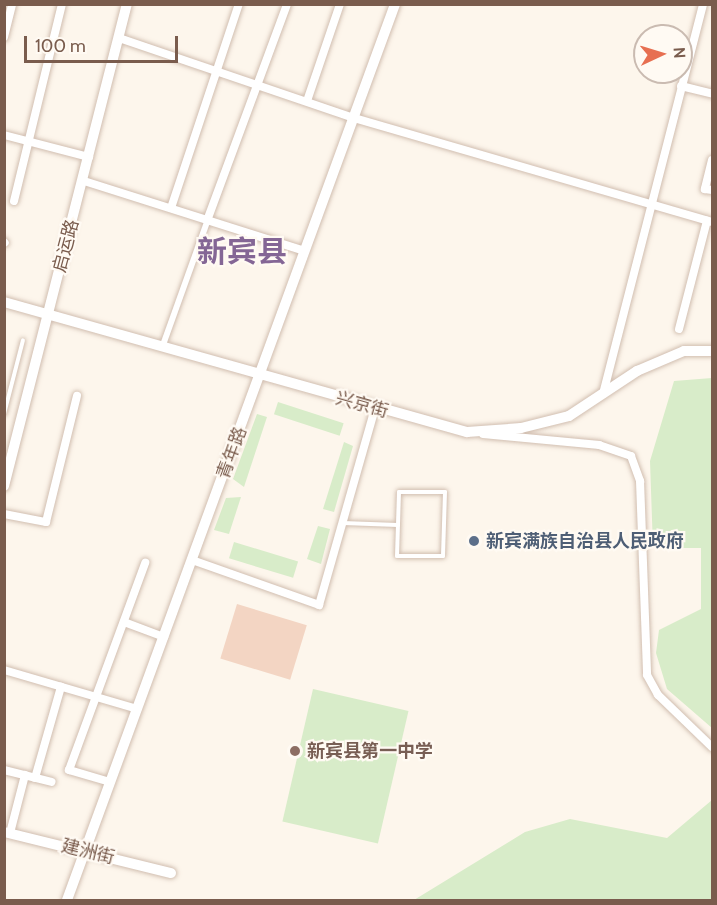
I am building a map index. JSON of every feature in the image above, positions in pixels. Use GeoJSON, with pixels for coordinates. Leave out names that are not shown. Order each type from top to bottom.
{"type":"FeatureCollection","features":[{"type":"Feature","properties":{"kind":"street"},"geometry":{"type":"LineString","coordinates":[[4,37],[12,4]]}},
{"type":"Feature","properties":{"kind":"street"},"geometry":{"type":"LineString","coordinates":[[14,201],[62,4]]}},
{"type":"Feature","properties":{"kind":"street","name":"启运路"},"geometry":{"type":"LineString","coordinates":[[4,486],[84,181],[127,4]]}},
{"type":"Feature","properties":{"kind":"street"},"geometry":{"type":"LineString","coordinates":[[171,208],[239,4]]}},
{"type":"Feature","properties":{"kind":"street"},"geometry":{"type":"LineString","coordinates":[[163,345],[256,83],[287,4]]}},
{"type":"Feature","properties":{"kind":"street"},"geometry":{"type":"LineString","coordinates":[[307,101],[340,4]]}},
{"type":"Feature","properties":{"kind":"street","name":"青年路"},"geometry":{"type":"LineString","coordinates":[[67,900],[395,4]]}},
{"type":"Feature","properties":{"kind":"street"},"geometry":{"type":"LineString","coordinates":[[603,394],[649,207],[703,4]]}},
{"type":"Feature","properties":{"kind":"street"},"geometry":{"type":"LineString","coordinates":[[119,38],[217,69],[354,118],[649,207],[710,221],[679,329]]}},
{"type":"Feature","properties":{"kind":"street"},"geometry":{"type":"LineString","coordinates":[[681,86],[712,94]]}},
{"type":"Feature","properties":{"kind":"street"},"geometry":{"type":"LineString","coordinates":[[4,135],[89,157]]}},
{"type":"Feature","properties":{"kind":"street"},"geometry":{"type":"LineString","coordinates":[[712,160],[705,189],[712,190]]}},
{"type":"Feature","properties":{"kind":"street"},"geometry":{"type":"LineString","coordinates":[[84,181],[208,218],[306,251]]}},
{"type":"Feature","properties":{"kind":"street","name":"兴京街"},"geometry":{"type":"LineString","coordinates":[[4,302],[163,345],[375,409],[467,432],[521,428],[569,416],[603,394],[684,351],[712,351]]}},
{"type":"Feature","properties":{"kind":"street"},"geometry":{"type":"LineString","coordinates":[[4,513],[46,522],[77,396]]}},
{"type":"Feature","properties":{"kind":"street"},"geometry":{"type":"LineString","coordinates":[[192,560],[319,605],[375,409]]}},
{"type":"Feature","properties":{"kind":"street"},"geometry":{"type":"LineString","coordinates":[[467,432],[599,445],[631,456],[640,481],[647,675],[658,695],[712,747]]}},
{"type":"Feature","properties":{"kind":"street"},"geometry":{"type":"LineString","coordinates":[[110,782],[69,770],[145,563]]}},
{"type":"Feature","properties":{"kind":"street"},"geometry":{"type":"LineString","coordinates":[[124,622],[164,637]]}},
{"type":"Feature","properties":{"kind":"street"},"geometry":{"type":"LineString","coordinates":[[4,670],[137,708]]}},
{"type":"Feature","properties":{"kind":"street"},"geometry":{"type":"LineString","coordinates":[[35,778],[61,687]]}},
{"type":"Feature","properties":{"kind":"street"},"geometry":{"type":"LineString","coordinates":[[4,770],[52,782]]}},
{"type":"Feature","properties":{"kind":"street"},"geometry":{"type":"LineString","coordinates":[[7,832],[25,775]]}},
{"type":"Feature","properties":{"kind":"street","name":"建洲街"},"geometry":{"type":"LineString","coordinates":[[7,832],[171,873]]}},
{"type":"Feature","properties":{"kind":"lane"},"geometry":{"type":"LineString","coordinates":[[4,414],[23,340]]}},
{"type":"Feature","properties":{"kind":"lane"},"geometry":{"type":"LineString","coordinates":[[399,492],[446,492],[443,556],[397,556],[398,525],[399,492]]}},
{"type":"Feature","properties":{"kind":"lane"},"geometry":{"type":"LineString","coordinates":[[342,523],[398,525]]}},
{"type":"Feature","properties":{"kind":"green space"},"geometry":{"type":"Polygon","coordinates":[[[712,378],[712,728],[667,689],[656,653],[659,630],[701,609],[701,548],[653,548],[650,461],[674,381],[712,378]]]}},
{"type":"Feature","properties":{"kind":"green space"},"geometry":{"type":"Polygon","coordinates":[[[278,402],[344,423],[340,436],[274,414],[278,402]]]}},
{"type":"Feature","properties":{"kind":"green space"},"geometry":{"type":"Polygon","coordinates":[[[257,414],[267,417],[244,487],[233,479],[257,414]]]}},
{"type":"Feature","properties":{"kind":"green space"},"geometry":{"type":"Polygon","coordinates":[[[344,442],[353,446],[334,512],[323,509],[344,442]]]}},
{"type":"Feature","properties":{"kind":"green space"},"geometry":{"type":"Polygon","coordinates":[[[241,497],[229,534],[214,530],[226,498],[241,497]]]}},
{"type":"Feature","properties":{"kind":"green space"},"geometry":{"type":"Polygon","coordinates":[[[318,526],[330,529],[321,564],[307,559],[318,526]]]}},
{"type":"Feature","properties":{"kind":"green space"},"geometry":{"type":"Polygon","coordinates":[[[234,542],[298,562],[293,578],[229,558],[234,542]]]}},
{"type":"Feature","properties":{"kind":"green space"},"geometry":{"type":"Polygon","coordinates":[[[313,689],[408,711],[378,844],[282,822],[313,689]]]}},
{"type":"Feature","properties":{"kind":"green space"},"geometry":{"type":"Polygon","coordinates":[[[712,800],[712,900],[414,900],[525,832],[570,819],[667,838],[712,800]]]}},
{"type":"Feature","properties":{"kind":"building"},"geometry":{"type":"Polygon","coordinates":[[[237,604],[307,625],[290,680],[220,659],[237,604]]]}},
{"type":"Feature","properties":{"kind":"place","name":"新宾满族自治县人民政府"},"geometry":{"type":"Point","coordinates":[474,541]}},
{"type":"Feature","properties":{"kind":"place","name":"新宾县第一中学"},"geometry":{"type":"Point","coordinates":[295,751]}},
{"type":"Feature","properties":{"kind":"district","name":"新宾县"},"geometry":{"type":"Point","coordinates":[242,252]}}]}
